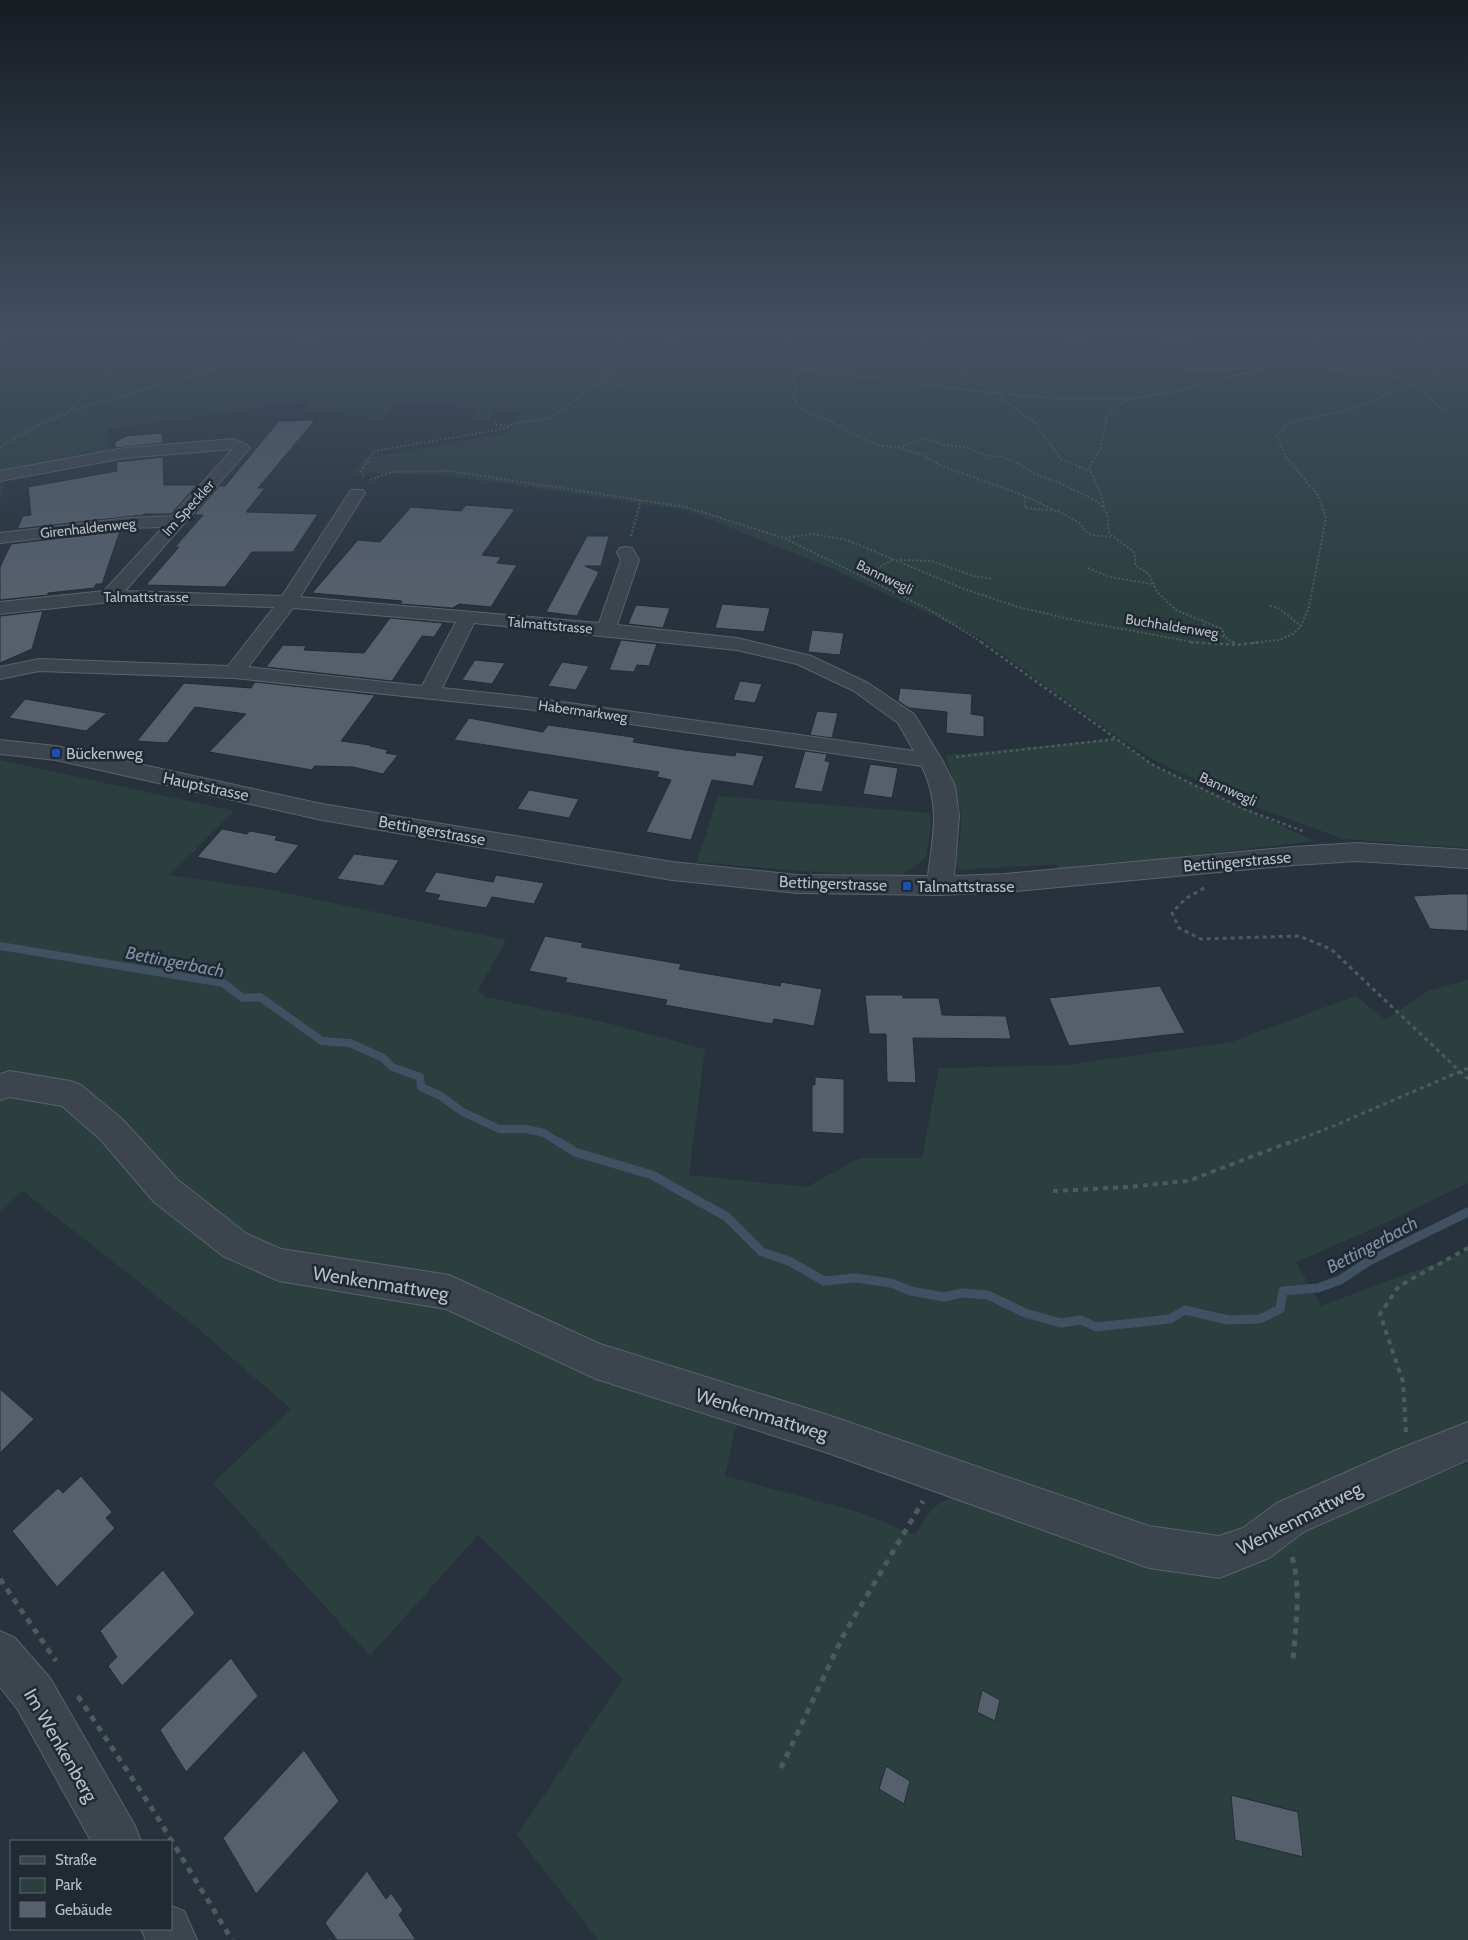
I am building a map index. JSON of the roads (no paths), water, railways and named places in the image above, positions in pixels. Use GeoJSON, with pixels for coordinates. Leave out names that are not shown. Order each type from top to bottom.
{"type":"FeatureCollection","features":[{"type":"Feature","properties":{"kind":"street","name":"Im Speckler"},"geometry":{"type":"LineString","coordinates":[[0,476],[125,453],[205,445],[234,444],[242,448],[110,596]]}},
{"type":"Feature","properties":{"kind":"street"},"geometry":{"type":"LineString","coordinates":[[0,673],[39,665],[234,672],[288,602],[361,487]]}},
{"type":"Feature","properties":{"kind":"street","name":"Girenhaldenweg"},"geometry":{"type":"LineString","coordinates":[[0,538],[128,524],[176,521]]}},
{"type":"Feature","properties":{"kind":"street"},"geometry":{"type":"LineString","coordinates":[[606,630],[628,556]]}},
{"type":"Feature","properties":{"kind":"street","name":"Talmattstrasse"},"geometry":{"type":"LineString","coordinates":[[0,608],[110,596],[218,598],[288,602],[468,617],[737,644],[804,660],[861,687],[906,719],[931,760],[943,786],[946,816],[940,886]]}},
{"type":"Feature","properties":{"kind":"street"},"geometry":{"type":"LineString","coordinates":[[430,691],[468,617]]}},
{"type":"Feature","properties":{"kind":"street","name":"Habermarkweg"},"geometry":{"type":"LineString","coordinates":[[234,672],[430,691],[526,703],[931,760]]}},
{"type":"Feature","properties":{"kind":"street","name":"Hauptstrasse"},"geometry":{"type":"LineString","coordinates":[[0,747],[56,753],[322,812]]}},
{"type":"Feature","properties":{"kind":"street","name":"Bettingerstrasse"},"geometry":{"type":"LineString","coordinates":[[322,812],[672,871],[796,884],[940,886],[1011,882],[1357,852],[1468,859]]}},
{"type":"Feature","properties":{"kind":"street","name":"Wenkenmattweg"},"geometry":{"type":"LineString","coordinates":[[0,1087],[10,1084],[70,1094],[90,1109],[111,1129],[166,1191],[235,1245],[279,1265],[449,1292],[596,1361],[825,1432],[1149,1547],[1219,1557],[1255,1544],[1291,1517],[1408,1465],[1468,1441]]}},
{"type":"Feature","properties":{"kind":"street","name":"Im Wenkenberg"},"geometry":{"type":"LineString","coordinates":[[0,1653],[34,1694],[116,1840]]}},
{"type":"Feature","properties":{"kind":"waterway","name":"Bettingerbach"},"geometry":{"type":"LineString","coordinates":[[0,946],[223,983],[243,998],[260,997],[322,1041],[350,1043],[383,1058],[392,1067],[420,1077],[421,1087],[441,1096],[461,1111],[499,1129],[526,1129],[544,1133],[561,1144]]}},
{"type":"Feature","properties":{"kind":"waterway","name":"Bettingerbach"},"geometry":{"type":"LineString","coordinates":[[559,1142],[575,1152],[652,1175],[727,1217],[762,1252],[789,1261],[824,1281],[855,1278],[891,1283],[911,1291],[944,1297],[962,1293],[988,1295],[1025,1313],[1061,1323],[1081,1320],[1096,1327],[1170,1319],[1185,1310],[1228,1320],[1260,1319],[1280,1309],[1283,1291],[1318,1288],[1340,1280],[1369,1261],[1468,1212]]}},
{"type":"Feature","properties":{"kind":"place","name":"Bückenweg"},"geometry":{"type":"Point","coordinates":[56,753]}},
{"type":"Feature","properties":{"kind":"place","name":"Talmattstrasse"},"geometry":{"type":"Point","coordinates":[907,886]}}]}
